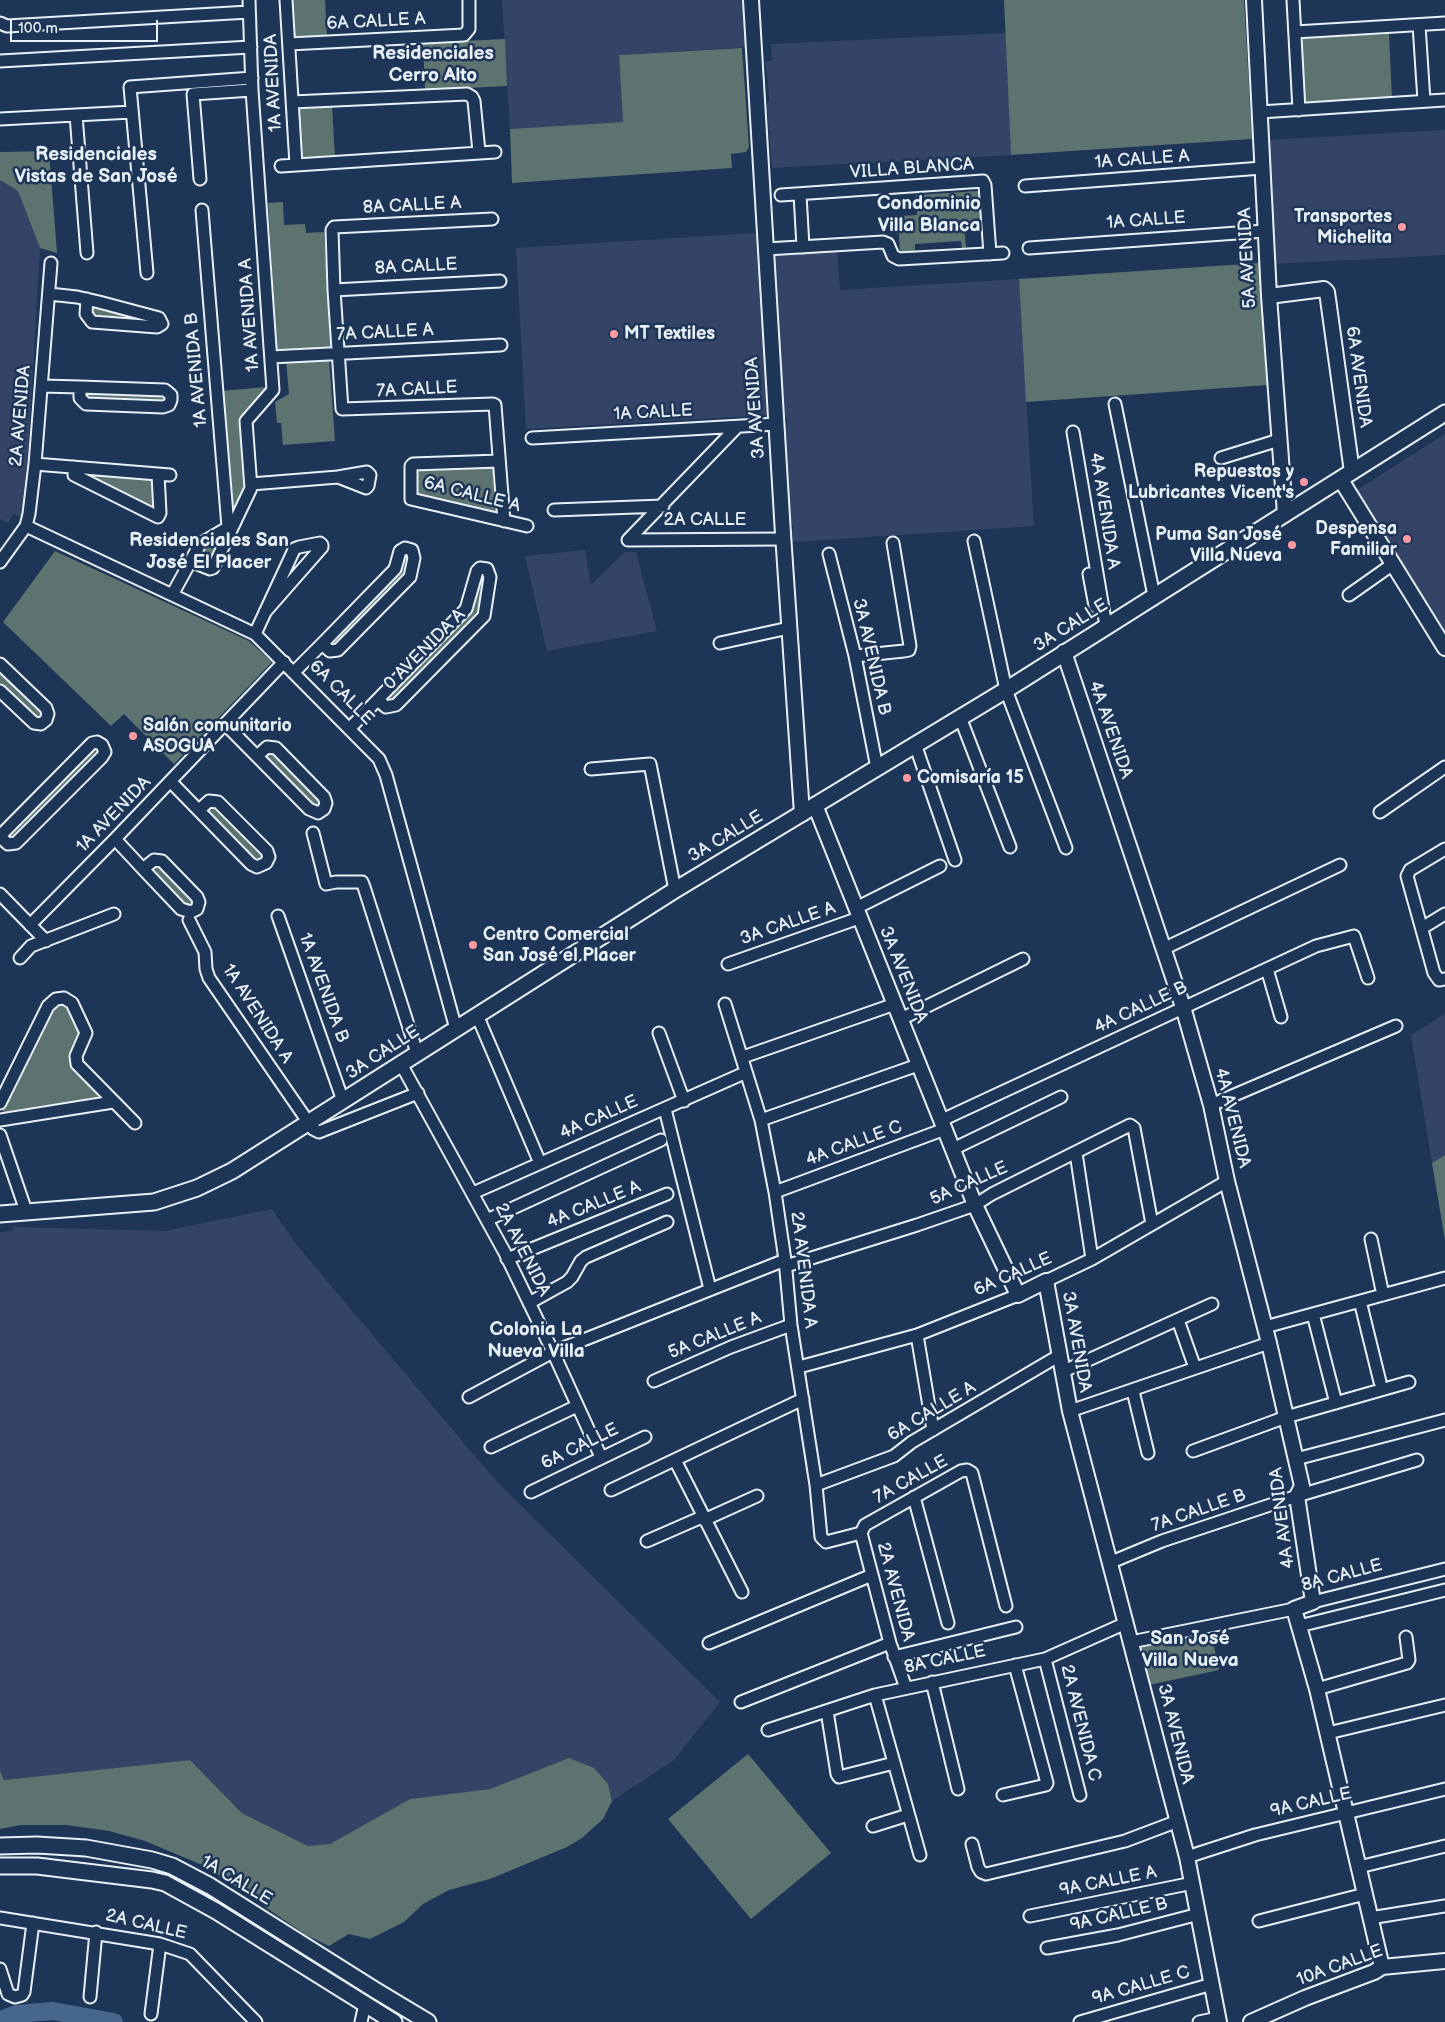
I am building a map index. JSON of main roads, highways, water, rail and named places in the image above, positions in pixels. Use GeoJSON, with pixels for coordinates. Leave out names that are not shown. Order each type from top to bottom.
{"type":"FeatureCollection","features":[{"type":"Feature","properties":{"kind":"main road","name":"3A CALLE"},"geometry":{"type":"LineString","coordinates":[[0,1214],[145,1204],[170,1198],[205,1185],[232,1171],[675,890],[1006,690],[1064,652],[1105,618],[1154,596],[1445,413]]}},
{"type":"Feature","properties":{"kind":"main road","name":"1A CALLE"},"geometry":{"type":"LineString","coordinates":[[0,1846],[37,1845],[86,1848],[152,1860],[172,1866],[210,1886],[428,2022]]}},
{"type":"Feature","properties":{"kind":"main road","name":"1A CALLE"},"geometry":{"type":"LineString","coordinates":[[0,1866],[37,1866],[164,1883],[216,1911],[394,2022]]}},
{"type":"Feature","properties":{"kind":"waterway"},"geometry":{"type":"LineString","coordinates":[[0,2020],[17,2014],[53,2011],[114,2022]]}},
{"type":"Feature","properties":{"kind":"place","name":"Transportes Michelita"},"geometry":{"type":"Point","coordinates":[1402,227]}},
{"type":"Feature","properties":{"kind":"place","name":"MT Textiles"},"geometry":{"type":"Point","coordinates":[614,334]}},
{"type":"Feature","properties":{"kind":"place","name":"Repuestos y Lubricantes Vicent's"},"geometry":{"type":"Point","coordinates":[1304,482]}},
{"type":"Feature","properties":{"kind":"place","name":"Despensa Familiar"},"geometry":{"type":"Point","coordinates":[1407,539]}},
{"type":"Feature","properties":{"kind":"place","name":"Puma San José Villa Nueva"},"geometry":{"type":"Point","coordinates":[1292,545]}},
{"type":"Feature","properties":{"kind":"place","name":"Salón comunitario ASOGUA"},"geometry":{"type":"Point","coordinates":[133,736]}},
{"type":"Feature","properties":{"kind":"place","name":"Comisaría 15"},"geometry":{"type":"Point","coordinates":[907,778]}},
{"type":"Feature","properties":{"kind":"place","name":"Centro Comercial San José el Placer"},"geometry":{"type":"Point","coordinates":[473,945]}},
{"type":"Feature","properties":{"kind":"district","name":"Residenciales Cerro Alto"},"geometry":{"type":"Point","coordinates":[433,65]}},
{"type":"Feature","properties":{"kind":"district","name":"Residenciales Vistas de San José"},"geometry":{"type":"Point","coordinates":[96,166]}},
{"type":"Feature","properties":{"kind":"district","name":"Condominio Villa Blanca"},"geometry":{"type":"Point","coordinates":[929,215]}},
{"type":"Feature","properties":{"kind":"district","name":"Residenciales San José El Placer"},"geometry":{"type":"Point","coordinates":[209,552]}},
{"type":"Feature","properties":{"kind":"district","name":"Colonia La Nueva Villa"},"geometry":{"type":"Point","coordinates":[536,1341]}},
{"type":"Feature","properties":{"kind":"district","name":"San José Villa Nueva"},"geometry":{"type":"Point","coordinates":[1190,1650]}}]}
